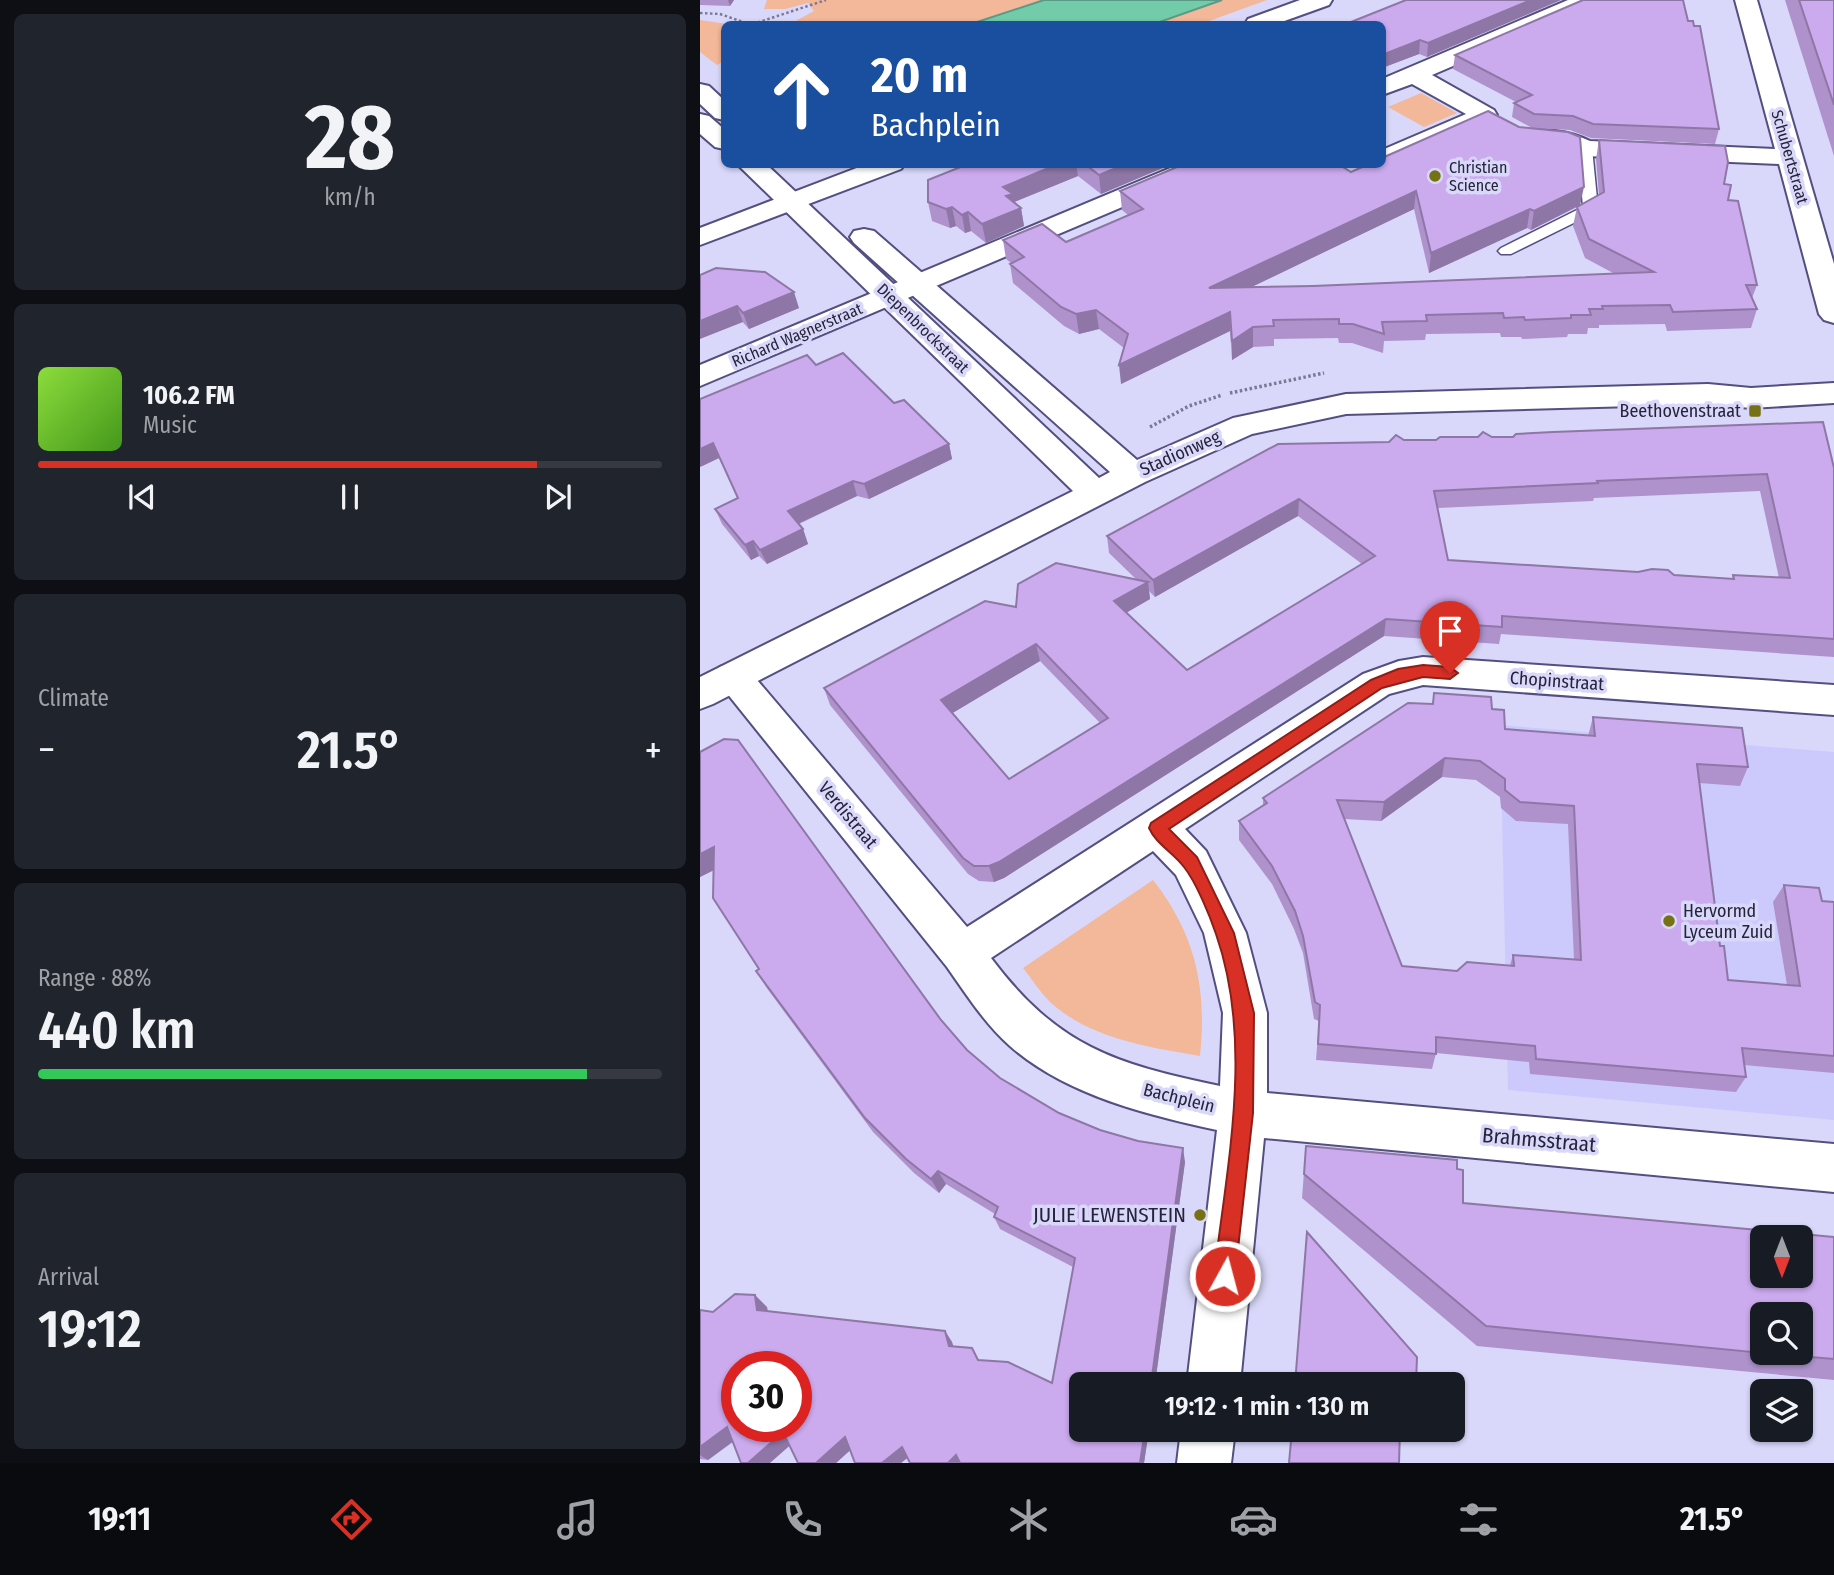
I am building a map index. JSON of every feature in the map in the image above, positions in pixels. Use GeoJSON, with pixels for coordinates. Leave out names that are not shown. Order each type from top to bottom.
{"type":"FeatureCollection","features":[{"type":"Feature","properties":{"kind":"street"},"geometry":{"type":"LineString","coordinates":[[1264,21],[1321,0]]}},
{"type":"Feature","properties":{"kind":"street"},"geometry":{"type":"LineString","coordinates":[[1386,86],[1587,0]]}},
{"type":"Feature","properties":{"kind":"street","name":"Schubertstraat"},"geometry":{"type":"LineString","coordinates":[[1746,0],[1834,314]]}},
{"type":"Feature","properties":{"kind":"street"},"geometry":{"type":"LineString","coordinates":[[1414,75],[1525,138],[1570,141],[1585,148],[1791,157]]}},
{"type":"Feature","properties":{"kind":"street"},"geometry":{"type":"LineString","coordinates":[[700,91],[721,109]]}},
{"type":"Feature","properties":{"kind":"street"},"geometry":{"type":"LineString","coordinates":[[1386,158],[1485,115]]}},
{"type":"Feature","properties":{"kind":"street"},"geometry":{"type":"LineString","coordinates":[[700,121],[721,139]]}},
{"type":"Feature","properties":{"kind":"street","name":"Diepenbrockstraat"},"geometry":{"type":"LineString","coordinates":[[764,168],[918,285],[1133,474]]}},
{"type":"Feature","properties":{"kind":"street"},"geometry":{"type":"LineString","coordinates":[[700,237],[882,168]]}},
{"type":"Feature","properties":{"kind":"street","name":"Richard Wagnerstraat"},"geometry":{"type":"LineString","coordinates":[[700,376],[1194,168]]}},
{"type":"Feature","properties":{"kind":"street","name":"Diepenbrockstraat"},"geometry":{"type":"LineString","coordinates":[[804,198],[890,296],[1096,493]]}},
{"type":"Feature","properties":{"kind":"street","name":"Stadionweg"},"geometry":{"type":"LineString","coordinates":[[1709,394],[1806,382],[1834,386]]}},
{"type":"Feature","properties":{"kind":"street","name":"Stadionweg"},"geometry":{"type":"LineString","coordinates":[[700,694],[1133,474],[1244,425],[1346,404],[1709,394],[1751,398],[1834,393]]}},
{"type":"Feature","properties":{"kind":"street","name":"Chopinstraat"},"geometry":{"type":"LineString","coordinates":[[1157,828],[1376,684],[1398,675],[1423,671],[1834,700]]}},
{"type":"Feature","properties":{"kind":"street","name":"Verdistraat"},"geometry":{"type":"LineString","coordinates":[[733,677],[962,953]]}},
{"type":"Feature","properties":{"kind":"street"},"geometry":{"type":"LineString","coordinates":[[962,953],[1157,828],[1191,863],[1225,933],[1245,1013],[1243,1113],[1214,1372]]}},
{"type":"Feature","properties":{"kind":"street","name":"Bachplein"},"geometry":{"type":"LineString","coordinates":[[962,953],[992,994],[1035,1038],[1100,1077],[1176,1099],[1243,1113]]}},
{"type":"Feature","properties":{"kind":"street","name":"Brahmsstraat"},"geometry":{"type":"LineString","coordinates":[[1243,1113],[1834,1168]]}},
{"type":"Feature","properties":{"kind":"street"},"geometry":{"type":"LineString","coordinates":[[1204,1463],[1207,1442]]}},
{"type":"Feature","properties":{"kind":"lane"},"geometry":{"type":"LineString","coordinates":[[1506,251],[1591,209],[1585,148]]}},
{"type":"Feature","properties":{"kind":"path"},"geometry":{"type":"LineString","coordinates":[[760,21],[826,0]]}},
{"type":"Feature","properties":{"kind":"path"},"geometry":{"type":"LineString","coordinates":[[700,13],[727,16],[742,21]]}},
{"type":"Feature","properties":{"kind":"shaded area"},"geometry":{"type":"Polygon","coordinates":[[[767,0],[1086,0],[1020,21],[796,21],[814,11],[808,3],[785,9],[764,9],[767,0]]]}},
{"type":"Feature","properties":{"kind":"shaded area"},"geometry":{"type":"Polygon","coordinates":[[[1044,0],[1222,0],[1162,21],[980,21],[1044,0]]]}},
{"type":"Feature","properties":{"kind":"shaded area"},"geometry":{"type":"Polygon","coordinates":[[[1222,0],[1267,0],[1209,21],[1162,21],[1222,0]]]}},
{"type":"Feature","properties":{"kind":"shaded area"},"geometry":{"type":"Polygon","coordinates":[[[700,20],[721,23],[721,63],[717,65],[700,52],[700,20]]]}},
{"type":"Feature","properties":{"kind":"shaded area"},"geometry":{"type":"Polygon","coordinates":[[[1421,93],[1457,113],[1424,127],[1388,107],[1421,93]]]}},
{"type":"Feature","properties":{"kind":"shaded area","name":"Hervormd Lyceum Zuid"},"geometry":{"type":"Polygon","coordinates":[[[1500,725],[1834,752],[1834,1120],[1508,1090],[1500,725]]]}},
{"type":"Feature","properties":{"kind":"shaded area"},"geometry":{"type":"Polygon","coordinates":[[[1153,880],[1179,921],[1195,963],[1202,1008],[1200,1056],[1121,1040],[1083,1025],[1050,1002],[1023,968],[1153,880]]]}},
{"type":"Feature","properties":{"kind":"pier"},"geometry":{"type":"Polygon","coordinates":[[[721,113],[721,168],[767,168],[705,190],[700,185],[700,120],[721,113]]]}},
{"type":"Feature","properties":{"kind":"building"},"geometry":{"type":"Polygon","coordinates":[[[1406,0],[1531,0],[1428,43],[1420,40],[1386,53],[1386,21],[1354,21],[1406,0]]]}},
{"type":"Feature","properties":{"kind":"building"},"geometry":{"type":"Polygon","coordinates":[[[1583,0],[1683,0],[1688,21],[1693,21],[1694,26],[1700,26],[1719,129],[1593,124],[1573,116],[1534,114],[1514,103],[1532,95],[1455,55],[1583,0]]]}},
{"type":"Feature","properties":{"kind":"building"},"geometry":{"type":"Polygon","coordinates":[[[1799,0],[1834,0],[1834,105],[1799,0]]]}},
{"type":"Feature","properties":{"kind":"building"},"geometry":{"type":"Polygon","coordinates":[[[1488,111],[1519,127],[1568,132],[1580,137],[1584,187],[1534,211],[1530,209],[1431,253],[1416,191],[1209,288],[1654,272],[1589,239],[1577,207],[1604,192],[1599,140],[1725,146],[1728,162],[1724,184],[1731,185],[1728,200],[1738,201],[1757,285],[1746,285],[1757,309],[1673,312],[1670,305],[1602,306],[1603,309],[1589,309],[1591,315],[1525,320],[1524,317],[1504,318],[1503,313],[1426,315],[1427,321],[1382,322],[1384,334],[1353,324],[1339,324],[1339,319],[1273,320],[1274,326],[1253,327],[1232,341],[1230,312],[1119,365],[1128,334],[1096,310],[1076,314],[1061,307],[1010,264],[1024,257],[1003,240],[1042,224],[1066,242],[1143,209],[1120,191],[1175,168],[1344,168],[1351,172],[1360,168],[1386,168],[1386,156],[1488,111]]]}},
{"type":"Feature","properties":{"kind":"building"},"geometry":{"type":"Polygon","coordinates":[[[958,168],[1048,168],[1003,187],[1013,194],[1006,196],[1021,208],[982,224],[968,212],[962,215],[952,207],[946,209],[928,202],[928,180],[958,168]]]}},
{"type":"Feature","properties":{"kind":"building"},"geometry":{"type":"Polygon","coordinates":[[[1090,168],[1116,168],[1099,175],[1090,168]]]}},
{"type":"Feature","properties":{"kind":"building"},"geometry":{"type":"Polygon","coordinates":[[[716,268],[765,272],[794,292],[743,313],[737,306],[700,321],[700,275],[716,268]]]}},
{"type":"Feature","properties":{"kind":"building"},"geometry":{"type":"Polygon","coordinates":[[[843,353],[894,403],[904,400],[949,444],[864,484],[853,481],[788,511],[803,529],[760,550],[753,541],[745,545],[715,509],[738,498],[713,443],[700,449],[700,399],[807,355],[816,365],[843,353]]]}},
{"type":"Feature","properties":{"kind":"building"},"geometry":{"type":"Polygon","coordinates":[[[1823,422],[1834,468],[1834,639],[1502,616],[1502,627],[1386,619],[989,866],[974,866],[963,858],[824,688],[985,601],[1016,607],[1018,584],[1056,563],[1148,582],[1114,601],[1187,670],[1375,556],[1299,499],[1153,580],[1107,536],[1278,444],[1389,442],[1396,435],[1404,440],[1436,440],[1440,437],[1478,437],[1483,432],[1492,437],[1513,437],[1516,434],[1823,422]],[[1767,474],[1434,491],[1448,560],[1638,572],[1668,570],[1674,575],[1734,579],[1733,575],[1790,578],[1767,474]],[[1036,644],[941,700],[1009,779],[1108,718],[1036,644]]]}},
{"type":"Feature","properties":{"kind":"building"},"geometry":{"type":"Polygon","coordinates":[[[1434,693],[1491,697],[1492,709],[1504,710],[1505,729],[1595,736],[1593,717],[1742,728],[1748,767],[1697,764],[1720,946],[1724,946],[1728,980],[1800,986],[1784,885],[1819,888],[1822,901],[1834,902],[1834,1056],[1742,1048],[1746,1077],[1536,1059],[1535,1046],[1436,1037],[1436,1054],[1318,1044],[1320,1005],[1315,1002],[1303,936],[1295,911],[1272,866],[1239,821],[1267,803],[1263,798],[1408,703],[1433,704],[1434,693]],[[1445,758],[1384,802],[1337,800],[1402,966],[1457,971],[1467,962],[1514,966],[1513,955],[1581,960],[1574,806],[1520,802],[1505,790],[1505,779],[1480,761],[1445,758]]]}},
{"type":"Feature","properties":{"kind":"building"},"geometry":{"type":"Polygon","coordinates":[[[724,739],[738,740],[941,1020],[967,1050],[1000,1078],[1059,1113],[1100,1130],[1138,1141],[1183,1148],[1153,1372],[1069,1372],[1069,1442],[1143,1442],[1140,1463],[960,1463],[956,1455],[948,1463],[910,1463],[902,1447],[882,1463],[855,1463],[845,1437],[816,1463],[798,1463],[788,1442],[812,1442],[812,1351],[721,1351],[721,1431],[700,1447],[700,1310],[713,1312],[735,1294],[755,1295],[757,1310],[945,1331],[949,1346],[972,1348],[978,1360],[1008,1362],[1052,1383],[1075,1258],[994,1217],[998,1207],[938,1171],[931,1179],[906,1159],[865,1118],[756,971],[759,969],[713,898],[714,847],[700,854],[700,752],[724,739]]]}},
{"type":"Feature","properties":{"kind":"building"},"geometry":{"type":"Polygon","coordinates":[[[1306,1146],[1457,1160],[1457,1169],[1463,1170],[1463,1203],[1750,1229],[1750,1288],[1813,1288],[1813,1235],[1834,1237],[1834,1359],[1813,1357],[1813,1302],[1750,1302],[1750,1352],[1486,1326],[1304,1174],[1306,1146]]]}},
{"type":"Feature","properties":{"kind":"building"},"geometry":{"type":"Polygon","coordinates":[[[1307,1232],[1417,1357],[1416,1372],[1296,1372],[1307,1232]]]}},
{"type":"Feature","properties":{"kind":"building"},"geometry":{"type":"Polygon","coordinates":[[[733,1442],[772,1442],[748,1463],[741,1463],[733,1442]]]}},
{"type":"Feature","properties":{"kind":"building"},"geometry":{"type":"Polygon","coordinates":[[[1291,1442],[1400,1442],[1399,1463],[1289,1463],[1291,1442]]]}},
{"type":"Feature","properties":{"kind":"place","name":"Christian Science"},"geometry":{"type":"Point","coordinates":[1435,176]}},
{"type":"Feature","properties":{"kind":"place","name":"Beethovenstraat"},"geometry":{"type":"Point","coordinates":[1755,411]}},
{"type":"Feature","properties":{"kind":"place","name":"Hervormd Lyceum Zuid"},"geometry":{"type":"Point","coordinates":[1669,921]}},
{"type":"Feature","properties":{"kind":"place","name":"JULIE LEWENSTEIN"},"geometry":{"type":"Point","coordinates":[1200,1215]}},
{"type":"Feature","properties":{"kind":"route"},"geometry":{"type":"LineString","coordinates":[[1225,1276],[1243,1113],[1245,1013],[1225,933],[1203,886],[1191,863],[1157,828],[1376,684],[1398,675],[1423,671],[1450,673]]}}]}
